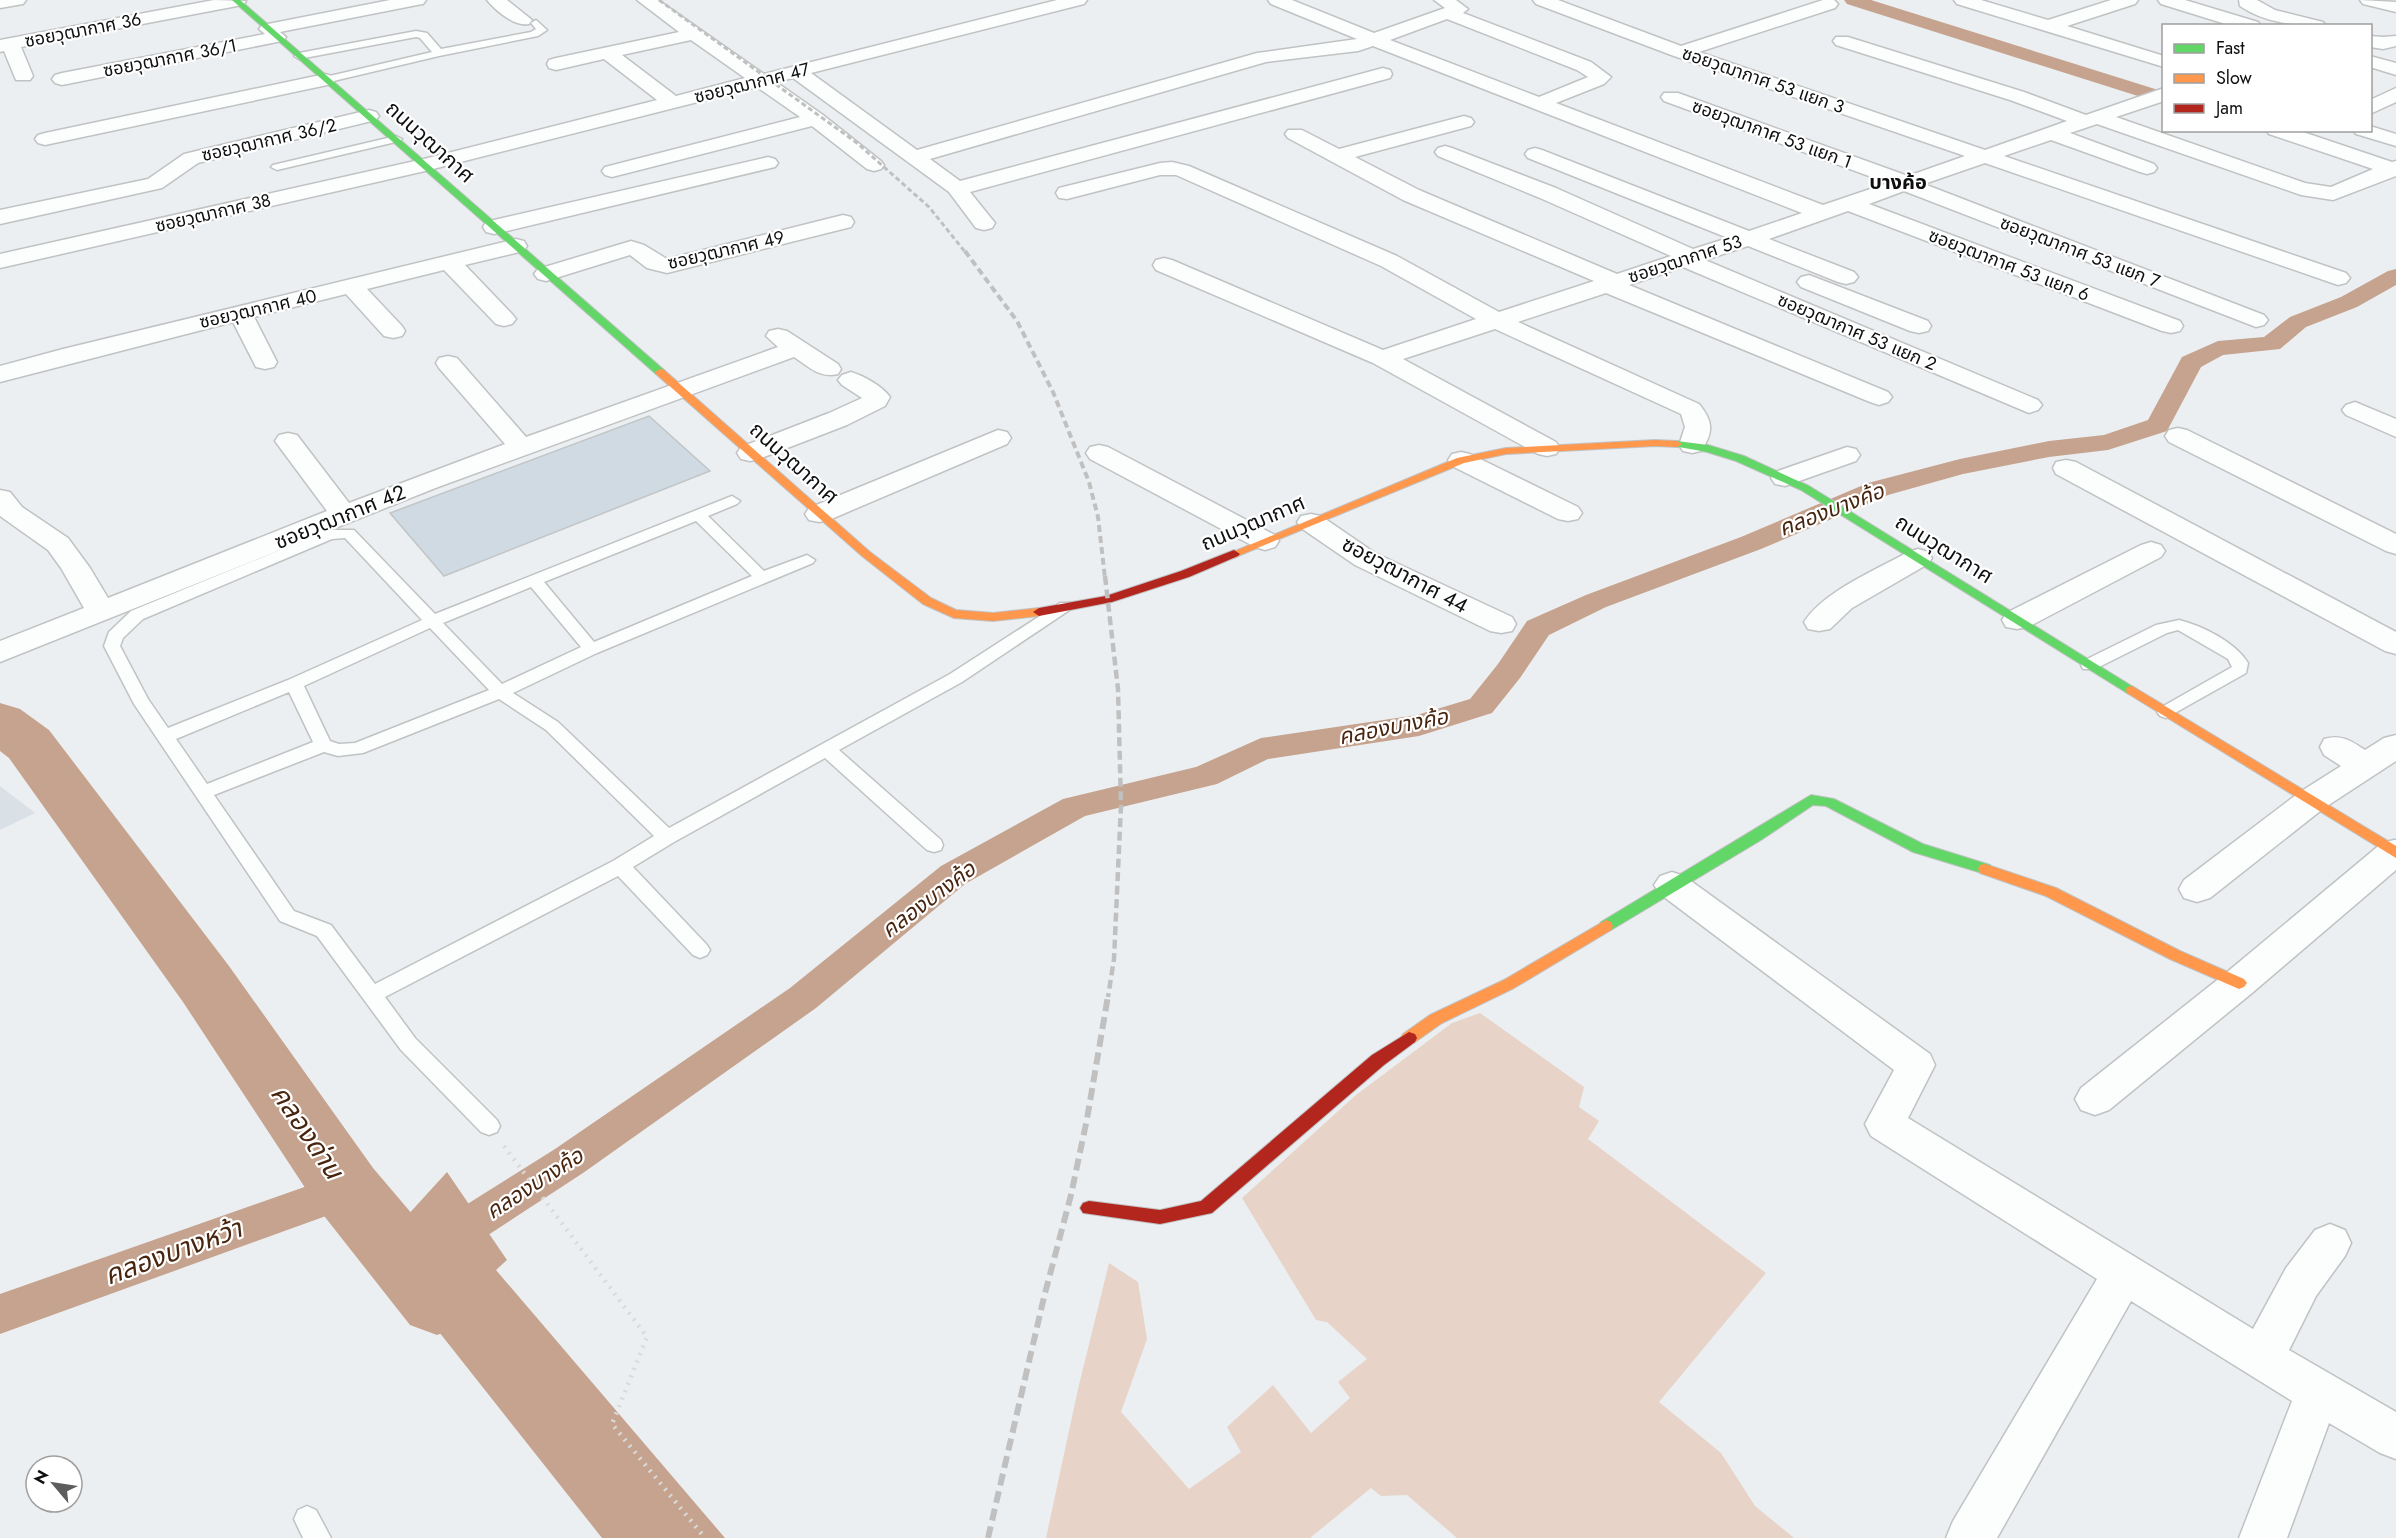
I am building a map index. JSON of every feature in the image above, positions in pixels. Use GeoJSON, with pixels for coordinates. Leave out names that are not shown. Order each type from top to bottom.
{"type":"FeatureCollection","features":[{"type":"Feature","properties":{"kind":"main road","name":"ถนนวุฒากาศ"},"geometry":{"type":"LineString","coordinates":[[238,2],[325,80],[396,139],[546,274],[683,391],[819,514],[927,601],[954,614],[993,617],[1026,615],[1108,599],[1141,589],[1185,574],[1461,460],[1506,451],[1547,448],[1656,443],[1692,445],[1750,462],[1817,495],[2395,852]]}},
{"type":"Feature","properties":{"kind":"main road"},"geometry":{"type":"LineString","coordinates":[[1089,1208],[1160,1217],[1206,1208],[1378,1060],[1436,1019],[1509,984],[1756,836],[1811,800],[1829,801],[1918,848],[1958,862],[2010,874],[2046,888],[2203,970],[2239,983]]}},
{"type":"Feature","properties":{"kind":"street"},"geometry":{"type":"LineString","coordinates":[[0,3],[17,0]]}},
{"type":"Feature","properties":{"kind":"street","name":"ซอยวุฒากาศ 36"},"geometry":{"type":"LineString","coordinates":[[6,45],[238,2],[261,0]]}},
{"type":"Feature","properties":{"kind":"street","name":"ซอยวุฒากาศ 36/1"},"geometry":{"type":"LineString","coordinates":[[62,79],[417,0]]}},
{"type":"Feature","properties":{"kind":"street"},"geometry":{"type":"LineString","coordinates":[[496,0],[530,22]]}},
{"type":"Feature","properties":{"kind":"street"},"geometry":{"type":"LineString","coordinates":[[646,0],[816,119],[874,165]]}},
{"type":"Feature","properties":{"kind":"street","name":"ซอยวุฒากาศ 47"},"geometry":{"type":"LineString","coordinates":[[425,165],[1078,0]]}},
{"type":"Feature","properties":{"kind":"street"},"geometry":{"type":"LineString","coordinates":[[1277,0],[1820,213]]}},
{"type":"Feature","properties":{"kind":"street","name":"ซอยวุฒากาศ 53 แยก 3"},"geometry":{"type":"LineString","coordinates":[[1542,0],[1681,52],[2338,278]]}},
{"type":"Feature","properties":{"kind":"street"},"geometry":{"type":"LineString","coordinates":[[1963,0],[2162,62]]}},
{"type":"Feature","properties":{"kind":"street"},"geometry":{"type":"LineString","coordinates":[[2167,0],[2245,24]]}},
{"type":"Feature","properties":{"kind":"street"},"geometry":{"type":"LineString","coordinates":[[2248,0],[2246,2],[2249,5],[2259,9],[2310,24]]}},
{"type":"Feature","properties":{"kind":"street"},"geometry":{"type":"LineString","coordinates":[[2369,0],[2396,8]]}},
{"type":"Feature","properties":{"kind":"street"},"geometry":{"type":"LineString","coordinates":[[2049,26],[2114,1]]}},
{"type":"Feature","properties":{"kind":"street"},"geometry":{"type":"LineString","coordinates":[[1681,52],[1829,4]]}},
{"type":"Feature","properties":{"kind":"street"},"geometry":{"type":"LineString","coordinates":[[915,157],[1264,57],[1350,47],[1446,7],[1584,66],[1601,77],[1540,103]]}},
{"type":"Feature","properties":{"kind":"street"},"geometry":{"type":"LineString","coordinates":[[556,64],[694,34]]}},
{"type":"Feature","properties":{"kind":"street"},"geometry":{"type":"LineString","coordinates":[[1842,41],[2171,143],[2321,194],[2333,194],[2395,168]]}},
{"type":"Feature","properties":{"kind":"street"},"geometry":{"type":"LineString","coordinates":[[2372,41],[2383,43],[2396,41]]}},
{"type":"Feature","properties":{"kind":"street"},"geometry":{"type":"LineString","coordinates":[[6,45],[23,75]]}},
{"type":"Feature","properties":{"kind":"street"},"geometry":{"type":"LineString","coordinates":[[606,52],[673,103]]}},
{"type":"Feature","properties":{"kind":"street"},"geometry":{"type":"LineString","coordinates":[[2372,62],[2396,69]]}},
{"type":"Feature","properties":{"kind":"street"},"geometry":{"type":"LineString","coordinates":[[1242,63],[1261,74]]}},
{"type":"Feature","properties":{"kind":"street"},"geometry":{"type":"LineString","coordinates":[[797,72],[954,187],[959,188],[1383,74]]}},
{"type":"Feature","properties":{"kind":"street"},"geometry":{"type":"LineString","coordinates":[[45,139],[325,80]]}},
{"type":"Feature","properties":{"kind":"street"},"geometry":{"type":"LineString","coordinates":[[1281,85],[1301,96]]}},
{"type":"Feature","properties":{"kind":"street"},"geometry":{"type":"LineString","coordinates":[[2372,107],[2396,94]]}},
{"type":"Feature","properties":{"kind":"street","name":"ซอยวุฒากาศ 53"},"geometry":{"type":"LineString","coordinates":[[1383,358],[1721,248],[2162,95]]}},
{"type":"Feature","properties":{"kind":"street","name":"ซอยวุฒากาศ 53 แยก 1"},"geometry":{"type":"LineString","coordinates":[[1671,97],[1906,183]]}},
{"type":"Feature","properties":{"kind":"street","name":"ซอยวุฒากาศ 36/2"},"geometry":{"type":"LineString","coordinates":[[0,217],[155,184],[191,158],[369,116]]}},
{"type":"Feature","properties":{"kind":"street"},"geometry":{"type":"LineString","coordinates":[[612,171],[816,119]]}},
{"type":"Feature","properties":{"kind":"street"},"geometry":{"type":"LineString","coordinates":[[1336,156],[1464,122]]}},
{"type":"Feature","properties":{"kind":"street"},"geometry":{"type":"LineString","coordinates":[[2282,132],[2395,168]]}},
{"type":"Feature","properties":{"kind":"street"},"geometry":{"type":"LineString","coordinates":[[2370,132],[2396,140]]}},
{"type":"Feature","properties":{"kind":"street"},"geometry":{"type":"LineString","coordinates":[[2050,133],[2147,168]]}},
{"type":"Feature","properties":{"kind":"street"},"geometry":{"type":"LineString","coordinates":[[1295,134],[1411,195],[1879,397]]}},
{"type":"Feature","properties":{"kind":"street"},"geometry":{"type":"LineString","coordinates":[[2171,143],[2197,134]]}},
{"type":"Feature","properties":{"kind":"street","name":"ซอยวุฒากาศ 53 แยก 2"},"geometry":{"type":"LineString","coordinates":[[1444,152],[1548,193],[1688,258],[2029,405]]}},
{"type":"Feature","properties":{"kind":"street"},"geometry":{"type":"LineString","coordinates":[[1535,154],[1846,277]]}},
{"type":"Feature","properties":{"kind":"street"},"geometry":{"type":"LineString","coordinates":[[494,227],[768,163]]}},
{"type":"Feature","properties":{"kind":"street","name":"ซอยวุฒากาศ 38"},"geometry":{"type":"LineString","coordinates":[[0,261],[425,165]]}},
{"type":"Feature","properties":{"kind":"street"},"geometry":{"type":"LineString","coordinates":[[1067,193],[1160,169],[1182,170],[1389,261],[1497,321],[1690,409],[1697,417],[1699,426],[1698,436],[1692,445]]}},
{"type":"Feature","properties":{"kind":"street","name":"ซอยวุฒากาศ 53 แยก 7"},"geometry":{"type":"LineString","coordinates":[[1906,183],[2256,320]]}},
{"type":"Feature","properties":{"kind":"street"},"geometry":{"type":"LineString","coordinates":[[959,188],[960,195],[984,223]]}},
{"type":"Feature","properties":{"kind":"street","name":"ซอยวุฒากาศ 53 แยก 6"},"geometry":{"type":"LineString","coordinates":[[1847,203],[2171,327]]}},
{"type":"Feature","properties":{"kind":"street"},"geometry":{"type":"LineString","coordinates":[[1489,227],[1507,219],[1517,219],[1536,225]]}},
{"type":"Feature","properties":{"kind":"street","name":"ซอยวุฒากาศ 49"},"geometry":{"type":"LineString","coordinates":[[546,274],[631,248],[636,249],[650,262],[667,266],[843,222]]}},
{"type":"Feature","properties":{"kind":"street","name":"ซอยวุฒากาศ 40"},"geometry":{"type":"LineString","coordinates":[[0,374],[72,354],[516,246]]}},
{"type":"Feature","properties":{"kind":"street","name":"ซอยวุฒากาศ 53 แยก 2"},"geometry":{"type":"LineString","coordinates":[[1721,248],[1919,326]]}},
{"type":"Feature","properties":{"kind":"street"},"geometry":{"type":"LineString","coordinates":[[450,263],[504,319]]}},
{"type":"Feature","properties":{"kind":"street"},"geometry":{"type":"LineString","coordinates":[[1164,265],[1383,358],[1547,448]]}},
{"type":"Feature","properties":{"kind":"street"},"geometry":{"type":"LineString","coordinates":[[352,287],[393,331]]}},
{"type":"Feature","properties":{"kind":"street"},"geometry":{"type":"LineString","coordinates":[[240,313],[266,362]]}},
{"type":"Feature","properties":{"kind":"street"},"geometry":{"type":"LineString","coordinates":[[750,453],[838,419],[876,401],[877,397],[775,334]]}},
{"type":"Feature","properties":{"kind":"street","name":"ซอยวุฒากาศ 42"},"geometry":{"type":"LineString","coordinates":[[0,652],[344,515],[450,481],[522,448],[797,348]]}},
{"type":"Feature","properties":{"kind":"street"},"geometry":{"type":"LineString","coordinates":[[448,363],[522,448]]}},
{"type":"Feature","properties":{"kind":"street"},"geometry":{"type":"LineString","coordinates":[[2355,410],[2396,429]]}},
{"type":"Feature","properties":{"kind":"street"},"geometry":{"type":"LineString","coordinates":[[2178,436],[2396,544]]}},
{"type":"Feature","properties":{"kind":"street"},"geometry":{"type":"LineString","coordinates":[[819,514],[998,438]]}},
{"type":"Feature","properties":{"kind":"street"},"geometry":{"type":"LineString","coordinates":[[288,441],[344,515]]}},
{"type":"Feature","properties":{"kind":"street"},"geometry":{"type":"LineString","coordinates":[[1099,453],[1265,541]]}},
{"type":"Feature","properties":{"kind":"street"},"geometry":{"type":"LineString","coordinates":[[1785,478],[1847,455]]}},
{"type":"Feature","properties":{"kind":"street"},"geometry":{"type":"LineString","coordinates":[[1461,460],[1568,513]]}},
{"type":"Feature","properties":{"kind":"street"},"geometry":{"type":"LineString","coordinates":[[2066,468],[2396,644]]}},
{"type":"Feature","properties":{"kind":"street"},"geometry":{"type":"LineString","coordinates":[[0,498],[6,508],[18,519],[57,543],[72,563],[101,612]]}},
{"type":"Feature","properties":{"kind":"street","name":"ซอยวุฒากาศ 44"},"geometry":{"type":"LineString","coordinates":[[1311,522],[1365,559],[1501,624]]}},
{"type":"Feature","properties":{"kind":"street"},"geometry":{"type":"LineString","coordinates":[[2017,620],[2151,551]]}},
{"type":"Feature","properties":{"kind":"street"},"geometry":{"type":"LineString","coordinates":[[1819,622],[1842,602],[1918,558]]}},
{"type":"Feature","properties":{"kind":"street"},"geometry":{"type":"LineString","coordinates":[[2196,889],[2312,800],[2396,746]]}},
{"type":"Feature","properties":{"kind":"street"},"geometry":{"type":"LineString","coordinates":[[2336,747],[2366,766]]}},
{"type":"Feature","properties":{"kind":"street"},"geometry":{"type":"LineString","coordinates":[[2095,1099],[2239,983],[2395,852]]}},
{"type":"Feature","properties":{"kind":"street"},"geometry":{"type":"LineString","coordinates":[[1672,885],[1916,1065],[1884,1124],[2261,1358],[2396,1437]]}},
{"type":"Feature","properties":{"kind":"street"},"geometry":{"type":"LineString","coordinates":[[2261,1358],[2301,1282],[2330,1243]]}},
{"type":"Feature","properties":{"kind":"street"},"geometry":{"type":"LineString","coordinates":[[1970,1538],[2124,1273]]}},
{"type":"Feature","properties":{"kind":"street"},"geometry":{"type":"LineString","coordinates":[[2263,1538],[2318,1392]]}},
{"type":"Feature","properties":{"kind":"lane"},"geometry":{"type":"LineString","coordinates":[[325,80],[542,30],[530,22]]}},
{"type":"Feature","properties":{"kind":"lane"},"geometry":{"type":"LineString","coordinates":[[299,57],[416,34],[423,35],[439,53]]}},
{"type":"Feature","properties":{"kind":"lane"},"geometry":{"type":"LineString","coordinates":[[277,167],[396,139]]}},
{"type":"Feature","properties":{"kind":"lane"},"geometry":{"type":"LineString","coordinates":[[166,736],[294,684],[433,621],[732,501]]}},
{"type":"Feature","properties":{"kind":"lane"},"geometry":{"type":"LineString","coordinates":[[698,515],[762,577]]}},
{"type":"Feature","properties":{"kind":"lane"},"geometry":{"type":"LineString","coordinates":[[489,1126],[408,1044],[324,930],[308,926],[287,916],[205,792],[140,700],[112,646],[115,636],[137,615],[173,598],[329,535],[349,532],[500,692],[552,726],[667,837]]}},
{"type":"Feature","properties":{"kind":"lane"},"geometry":{"type":"LineString","coordinates":[[205,792],[323,745],[338,750],[357,749],[500,692],[591,649],[807,560]]}},
{"type":"Feature","properties":{"kind":"lane"},"geometry":{"type":"LineString","coordinates":[[534,580],[591,649]]}},
{"type":"Feature","properties":{"kind":"lane"},"geometry":{"type":"LineString","coordinates":[[373,994],[620,866],[667,837],[956,678],[1066,607]]}},
{"type":"Feature","properties":{"kind":"lane"},"geometry":{"type":"LineString","coordinates":[[2089,665],[2162,629],[2179,625],[2192,628],[2234,655],[2240,663],[2240,669],[2166,712]]}},
{"type":"Feature","properties":{"kind":"lane"},"geometry":{"type":"LineString","coordinates":[[294,684],[323,745]]}},
{"type":"Feature","properties":{"kind":"lane"},"geometry":{"type":"LineString","coordinates":[[827,749],[934,845]]}},
{"type":"Feature","properties":{"kind":"lane"},"geometry":{"type":"LineString","coordinates":[[620,866],[700,950]]}},
{"type":"Feature","properties":{"kind":"path"},"geometry":{"type":"LineString","coordinates":[[489,1126],[647,1337],[612,1424],[705,1538]]}},
{"type":"Feature","properties":{"kind":"shaded area"},"geometry":{"type":"Polygon","coordinates":[[[0,786],[35,813],[0,830],[0,786]]]}},
{"type":"Feature","properties":{"kind":"shaded area"},"geometry":{"type":"Polygon","coordinates":[[[1480,1013],[1584,1087],[1579,1107],[1599,1121],[1588,1139],[1766,1273],[1659,1402],[1721,1453],[1755,1506],[1794,1538],[1457,1538],[1407,1495],[1381,1496],[1371,1488],[1310,1538],[1046,1538],[1078,1389],[1109,1263],[1138,1282],[1147,1339],[1121,1412],[1189,1489],[1241,1452],[1227,1427],[1273,1385],[1311,1433],[1350,1398],[1338,1382],[1367,1359],[1327,1322],[1316,1320],[1242,1198],[1356,1095],[1452,1023],[1480,1013]]]}},
{"type":"Feature","properties":{"kind":"shaded area"},"geometry":{"type":"Polygon","coordinates":[[[447,1172],[507,1260],[496,1270],[725,1538],[602,1538],[375,1251],[447,1172]]]}},
{"type":"Feature","properties":{"kind":"building"},"geometry":{"type":"Polygon","coordinates":[[[649,416],[710,471],[444,576],[390,513],[649,416]]]}},
{"type":"Feature","properties":{"kind":"waterway"},"geometry":{"type":"LineString","coordinates":[[1853,0],[2148,93]]}},
{"type":"Feature","properties":{"kind":"waterway","name":"คลองบางค้อ"},"geometry":{"type":"LineString","coordinates":[[441,1243],[569,1161],[803,998],[953,875],[1075,807],[1205,776],[1261,749],[1419,725],[1481,706],[1509,671],[1538,628],[1596,601],[1751,543],[1878,489],[1960,467],[2049,449],[2108,442],[2158,425],[2191,362],[2218,348],[2271,344],[2298,322],[2349,302],[2396,276]]}},
{"type":"Feature","properties":{"kind":"waterway","name":"คลองด่าน"},"geometry":{"type":"LineString","coordinates":[[0,722],[29,744],[206,984],[347,1190],[437,1300]]}},
{"type":"Feature","properties":{"kind":"waterway","name":"คลองบางหว้า"},"geometry":{"type":"LineString","coordinates":[[0,1314],[347,1190]]}},
{"type":"Feature","properties":{"kind":"railway"},"geometry":{"type":"LineString","coordinates":[[659,0],[857,143],[929,207],[966,253]]}},
{"type":"Feature","properties":{"kind":"railway"},"geometry":{"type":"LineString","coordinates":[[965,251],[1017,321],[1053,392],[1089,482],[1098,517],[1105,578]]}},
{"type":"Feature","properties":{"kind":"railway"},"geometry":{"type":"LineString","coordinates":[[1105,576],[1118,689],[1121,805],[1114,959],[1108,997]]}},
{"type":"Feature","properties":{"kind":"railway"},"geometry":{"type":"LineString","coordinates":[[988,1538],[1044,1297],[1071,1195],[1087,1119],[1108,996]]}},
{"type":"Feature","properties":{"kind":"traffic: fast"},"geometry":{"type":"LineString","coordinates":[[236,0],[660,372]]}},
{"type":"Feature","properties":{"kind":"traffic: fast"},"geometry":{"type":"LineString","coordinates":[[1677,444],[1708,449],[1740,458],[1805,488],[2132,690]]}},
{"type":"Feature","properties":{"kind":"traffic: fast"},"geometry":{"type":"LineString","coordinates":[[1606,926],[1756,836],[1811,800],[1829,802],[1918,848],[1985,869]]}},
{"type":"Feature","properties":{"kind":"traffic: slow"},"geometry":{"type":"LineString","coordinates":[[660,372],[866,554],[927,601],[954,614],[993,617],[1039,612]]}},
{"type":"Feature","properties":{"kind":"traffic: slow"},"geometry":{"type":"LineString","coordinates":[[1234,554],[1461,460],[1506,451],[1655,443],[1677,444]]}},
{"type":"Feature","properties":{"kind":"traffic: slow"},"geometry":{"type":"LineString","coordinates":[[2132,690],[2396,853]]}},
{"type":"Feature","properties":{"kind":"traffic: slow"},"geometry":{"type":"LineString","coordinates":[[1985,869],[2051,892],[2175,955],[2239,983]]}},
{"type":"Feature","properties":{"kind":"traffic: slow"},"geometry":{"type":"LineString","coordinates":[[1409,1038],[1436,1019],[1509,984],[1606,926]]}},
{"type":"Feature","properties":{"kind":"traffic: jam"},"geometry":{"type":"LineString","coordinates":[[1039,612],[1108,599],[1185,574],[1234,554]]}},
{"type":"Feature","properties":{"kind":"traffic: jam"},"geometry":{"type":"LineString","coordinates":[[1089,1208],[1160,1217],[1206,1208],[1378,1060],[1409,1038]]}},
{"type":"Feature","properties":{"kind":"district","name":"บางค้อ"},"geometry":{"type":"Point","coordinates":[1898,182]}}]}
